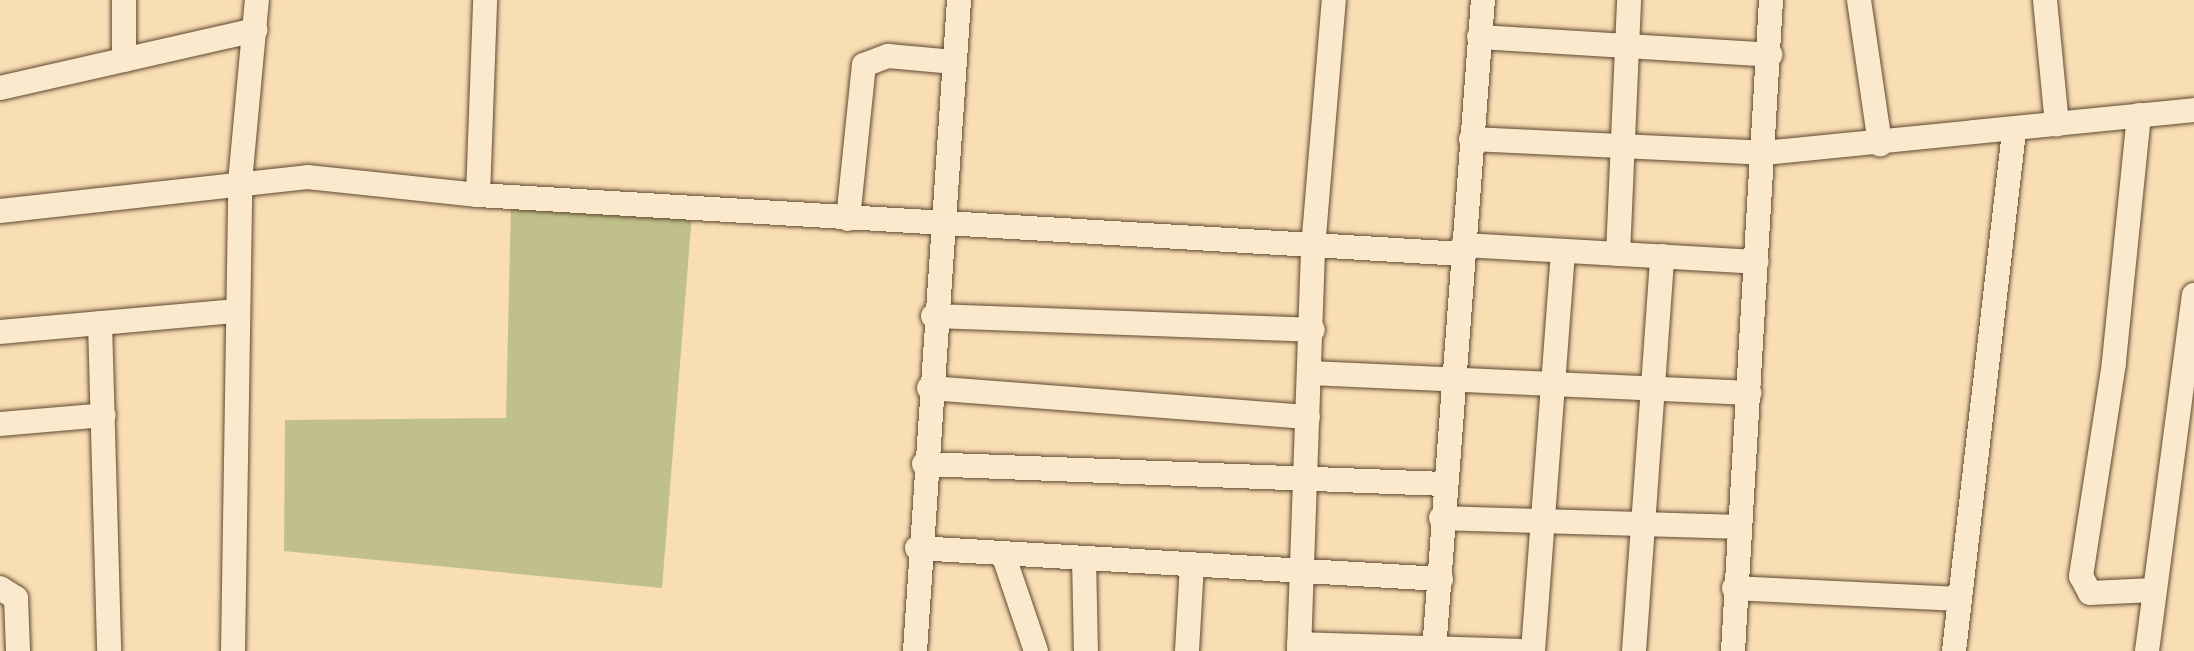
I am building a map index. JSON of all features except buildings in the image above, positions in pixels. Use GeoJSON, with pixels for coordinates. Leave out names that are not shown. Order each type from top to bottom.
{"type":"FeatureCollection","features":[{"type":"Feature","properties":{"kind":"street"},"geometry":{"type":"LineString","coordinates":[[124,0],[124,60]]}},
{"type":"Feature","properties":{"kind":"street"},"geometry":{"type":"LineString","coordinates":[[233,651],[240,182],[257,0]]}},
{"type":"Feature","properties":{"kind":"street"},"geometry":{"type":"LineString","coordinates":[[478,195],[485,0]]}},
{"type":"Feature","properties":{"kind":"street"},"geometry":{"type":"LineString","coordinates":[[915,651],[917,548],[933,316],[945,223],[959,0]]}},
{"type":"Feature","properties":{"kind":"street"},"geometry":{"type":"LineString","coordinates":[[1334,0],[1313,248],[1313,330],[1299,648],[1520,651]]}},
{"type":"Feature","properties":{"kind":"street"},"geometry":{"type":"LineString","coordinates":[[1434,650],[1441,579],[1441,518],[1451,379],[1483,0]]}},
{"type":"Feature","properties":{"kind":"street"},"geometry":{"type":"LineString","coordinates":[[1618,254],[1619,150],[1629,0]]}},
{"type":"Feature","properties":{"kind":"street"},"geometry":{"type":"LineString","coordinates":[[1733,651],[1734,588],[1750,393],[1771,0]]}},
{"type":"Feature","properties":{"kind":"street"},"geometry":{"type":"LineString","coordinates":[[1859,0],[1880,144]]}},
{"type":"Feature","properties":{"kind":"street"},"geometry":{"type":"LineString","coordinates":[[2045,0],[2057,124]]}},
{"type":"Feature","properties":{"kind":"street"},"geometry":{"type":"LineString","coordinates":[[0,88],[256,30]]}},
{"type":"Feature","properties":{"kind":"street"},"geometry":{"type":"LineString","coordinates":[[1479,37],[1770,55]]}},
{"type":"Feature","properties":{"kind":"street"},"geometry":{"type":"LineString","coordinates":[[848,219],[864,65],[888,56],[954,62]]}},
{"type":"Feature","properties":{"kind":"street"},"geometry":{"type":"LineString","coordinates":[[1471,139],[1619,150],[1764,153],[2014,132],[2057,124],[2194,110]]}},
{"type":"Feature","properties":{"kind":"street"},"geometry":{"type":"LineString","coordinates":[[2139,115],[2114,363],[2081,576],[2090,593],[2153,590]]}},
{"type":"Feature","properties":{"kind":"street"},"geometry":{"type":"LineString","coordinates":[[1954,651],[2014,132]]}},
{"type":"Feature","properties":{"kind":"street"},"geometry":{"type":"LineString","coordinates":[[0,211],[283,177],[307,177],[478,195],[1313,248],[1563,251],[1757,262]]}},
{"type":"Feature","properties":{"kind":"street"},"geometry":{"type":"LineString","coordinates":[[1533,651],[1546,521],[1563,251]]}},
{"type":"Feature","properties":{"kind":"street"},"geometry":{"type":"LineString","coordinates":[[1634,651],[1662,256]]}},
{"type":"Feature","properties":{"kind":"street"},"geometry":{"type":"LineString","coordinates":[[2147,651],[2153,590],[2191,356],[2194,295]]}},
{"type":"Feature","properties":{"kind":"street"},"geometry":{"type":"LineString","coordinates":[[0,332],[236,311]]}},
{"type":"Feature","properties":{"kind":"street"},"geometry":{"type":"LineString","coordinates":[[933,316],[1313,330]]}},
{"type":"Feature","properties":{"kind":"street"},"geometry":{"type":"LineString","coordinates":[[100,323],[108,651]]}},
{"type":"Feature","properties":{"kind":"street"},"geometry":{"type":"LineString","coordinates":[[1311,373],[1750,393]]}},
{"type":"Feature","properties":{"kind":"street"},"geometry":{"type":"LineString","coordinates":[[929,388],[1308,417]]}},
{"type":"Feature","properties":{"kind":"street"},"geometry":{"type":"LineString","coordinates":[[0,424],[104,415]]}},
{"type":"Feature","properties":{"kind":"street"},"geometry":{"type":"LineString","coordinates":[[924,464],[1304,482],[1444,484]]}},
{"type":"Feature","properties":{"kind":"street"},"geometry":{"type":"LineString","coordinates":[[1441,518],[1739,527]]}},
{"type":"Feature","properties":{"kind":"street"},"geometry":{"type":"LineString","coordinates":[[917,548],[1441,579]]}},
{"type":"Feature","properties":{"kind":"street"},"geometry":{"type":"LineString","coordinates":[[1003,554],[1036,651]]}},
{"type":"Feature","properties":{"kind":"street"},"geometry":{"type":"LineString","coordinates":[[1084,558],[1086,651]]}},
{"type":"Feature","properties":{"kind":"street"},"geometry":{"type":"LineString","coordinates":[[1187,651],[1192,565]]}},
{"type":"Feature","properties":{"kind":"street"},"geometry":{"type":"LineString","coordinates":[[0,588],[16,598],[18,651]]}},
{"type":"Feature","properties":{"kind":"street"},"geometry":{"type":"LineString","coordinates":[[1734,588],[1958,599]]}},
{"type":"Feature","properties":{"kind":"green space"},"geometry":{"type":"Polygon","coordinates":[[[511,203],[692,214],[662,588],[284,551],[285,420],[506,418],[511,203]]]}}]}
